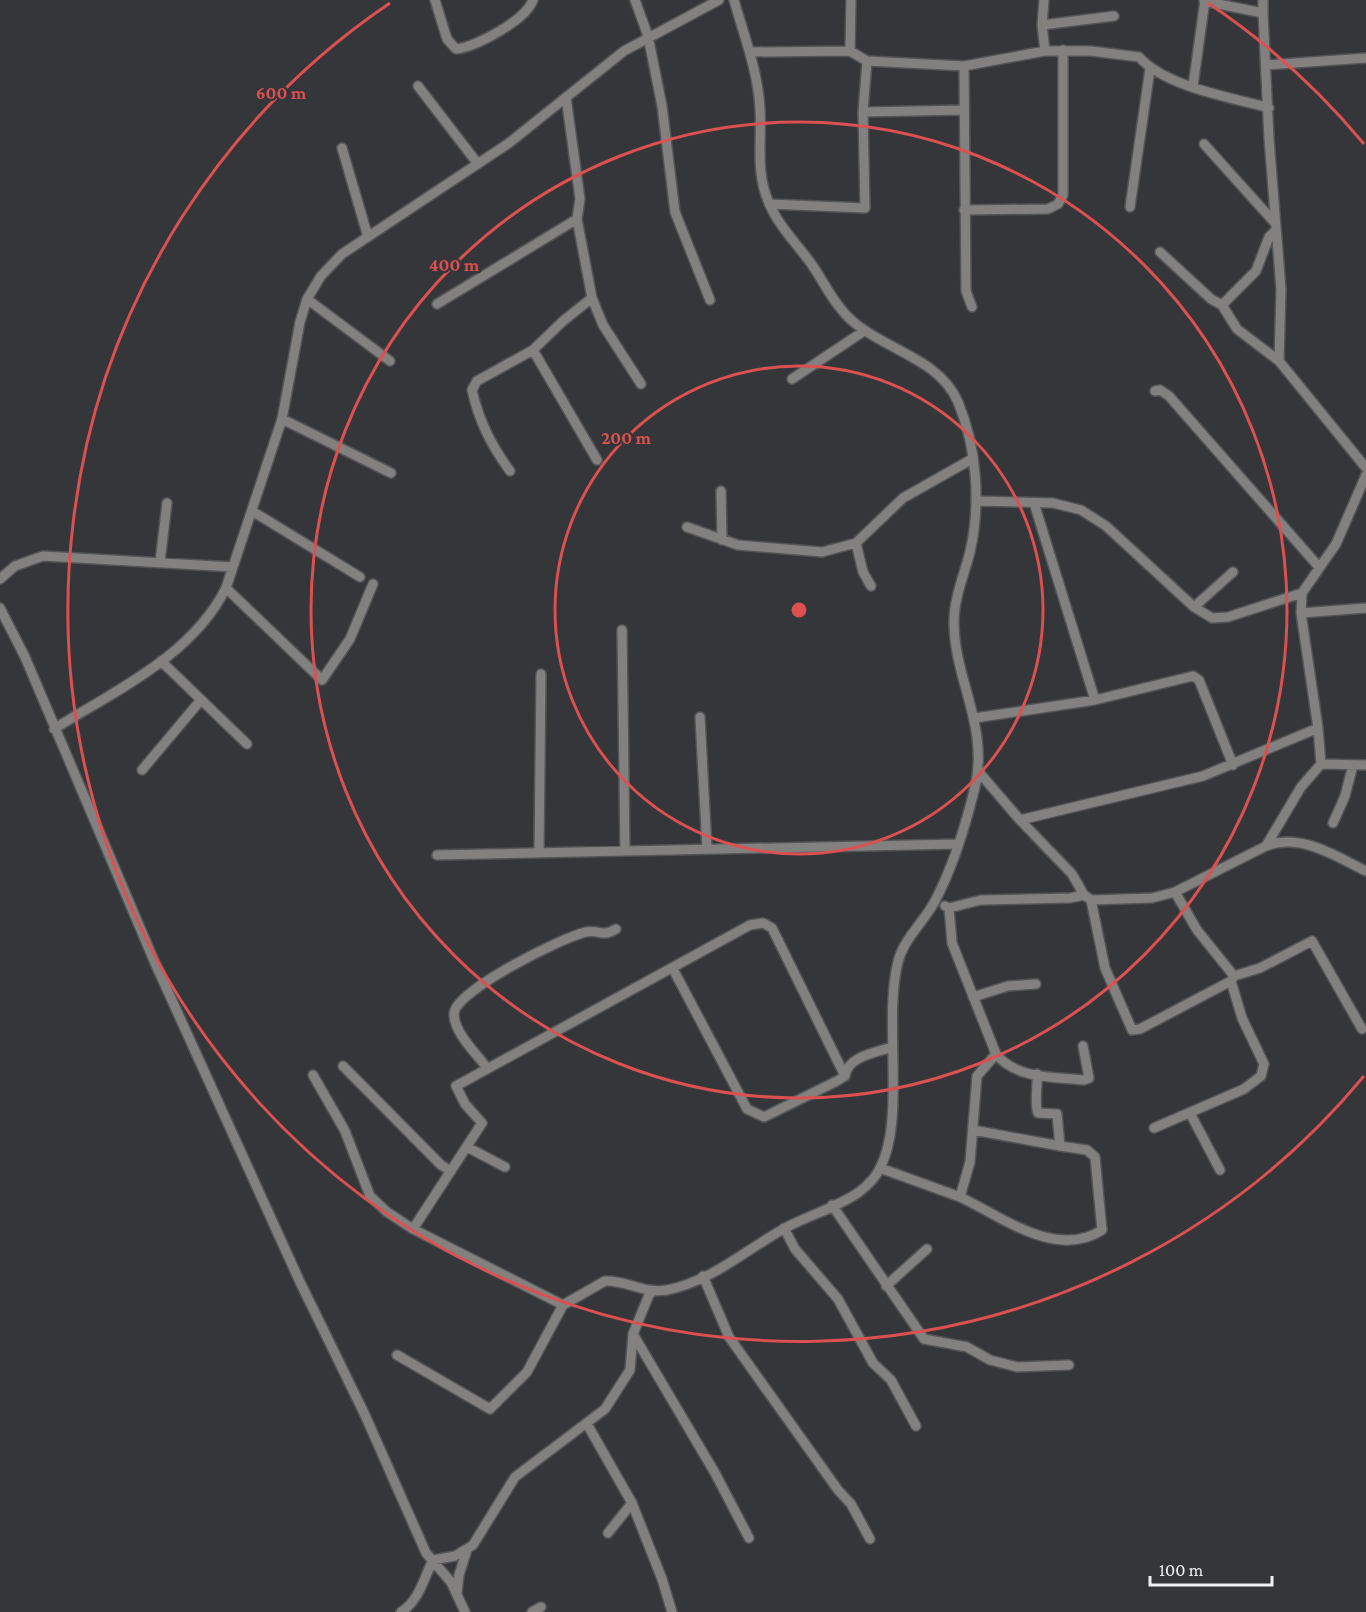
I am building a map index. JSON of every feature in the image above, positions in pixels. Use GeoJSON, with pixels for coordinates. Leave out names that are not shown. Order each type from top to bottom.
{"type":"FeatureCollection","features":[{"type":"Feature","properties":{"kind":"street"},"geometry":{"type":"LineString","coordinates":[[435,0],[447,39],[456,49],[482,40],[518,19],[526,12],[533,0]]}},
{"type":"Feature","properties":{"kind":"street"},"geometry":{"type":"LineString","coordinates":[[634,0],[648,36],[669,145],[671,197],[710,300]]}},
{"type":"Feature","properties":{"kind":"street"},"geometry":{"type":"LineString","coordinates":[[54,729],[161,661],[204,623],[226,588],[282,419],[300,322],[307,299],[321,276],[342,254],[478,164],[624,51],[648,36],[719,0]]}},
{"type":"Feature","properties":{"kind":"street"},"geometry":{"type":"LineString","coordinates":[[397,1355],[490,1409],[527,1372],[563,1305],[605,1281],[613,1280],[654,1291],[681,1286],[735,1261],[784,1228],[856,1195],[880,1168],[890,1137],[892,1047],[898,960],[906,943],[935,902],[958,843],[978,771],[975,718],[963,677],[954,622],[957,596],[975,529],[978,501],[972,459],[958,401],[940,377],[864,331],[842,311],[769,204],[762,181],[758,150],[760,111],[751,52],[734,0]]}},
{"type":"Feature","properties":{"kind":"street"},"geometry":{"type":"LineString","coordinates":[[850,51],[851,0]]}},
{"type":"Feature","properties":{"kind":"street"},"geometry":{"type":"LineString","coordinates":[[1044,0],[1042,25],[1045,51]]}},
{"type":"Feature","properties":{"kind":"street"},"geometry":{"type":"LineString","coordinates":[[1193,86],[1205,0],[1263,14]]}},
{"type":"Feature","properties":{"kind":"street"},"geometry":{"type":"LineString","coordinates":[[1263,0],[1275,227],[1281,289],[1279,361]]}},
{"type":"Feature","properties":{"kind":"street"},"geometry":{"type":"LineString","coordinates":[[1042,25],[1114,16]]}},
{"type":"Feature","properties":{"kind":"street"},"geometry":{"type":"LineString","coordinates":[[751,52],[850,51],[867,61],[964,66],[1045,51],[1063,50],[1139,57],[1150,69],[1193,86],[1269,108]]}},
{"type":"Feature","properties":{"kind":"street"},"geometry":{"type":"LineString","coordinates":[[964,210],[1048,209],[1058,204],[1063,195],[1063,50]]}},
{"type":"Feature","properties":{"kind":"street"},"geometry":{"type":"LineString","coordinates":[[1266,65],[1366,58]]}},
{"type":"Feature","properties":{"kind":"street"},"geometry":{"type":"LineString","coordinates":[[769,204],[865,208],[863,112],[867,61]]}},
{"type":"Feature","properties":{"kind":"street"},"geometry":{"type":"LineString","coordinates":[[964,66],[966,291],[972,307]]}},
{"type":"Feature","properties":{"kind":"street"},"geometry":{"type":"LineString","coordinates":[[1130,207],[1150,69]]}},
{"type":"Feature","properties":{"kind":"street"},"geometry":{"type":"LineString","coordinates":[[418,86],[478,164]]}},
{"type":"Feature","properties":{"kind":"street"},"geometry":{"type":"LineString","coordinates":[[566,97],[580,199],[577,219],[592,298],[603,325],[641,384]]}},
{"type":"Feature","properties":{"kind":"street"},"geometry":{"type":"LineString","coordinates":[[863,112],[964,111]]}},
{"type":"Feature","properties":{"kind":"street"},"geometry":{"type":"LineString","coordinates":[[1204,144],[1275,227]]}},
{"type":"Feature","properties":{"kind":"street"},"geometry":{"type":"LineString","coordinates":[[342,148],[368,237]]}},
{"type":"Feature","properties":{"kind":"street"},"geometry":{"type":"LineString","coordinates":[[437,304],[577,219]]}},
{"type":"Feature","properties":{"kind":"street"},"geometry":{"type":"LineString","coordinates":[[1222,305],[1256,271],[1275,227]]}},
{"type":"Feature","properties":{"kind":"street"},"geometry":{"type":"LineString","coordinates":[[1160,252],[1211,299],[1222,305],[1237,328],[1279,361],[1366,468]]}},
{"type":"Feature","properties":{"kind":"street"},"geometry":{"type":"LineString","coordinates":[[510,471],[489,441],[476,410],[472,390],[477,381],[533,350],[562,321],[592,298]]}},
{"type":"Feature","properties":{"kind":"street"},"geometry":{"type":"LineString","coordinates":[[307,299],[390,361]]}},
{"type":"Feature","properties":{"kind":"street"},"geometry":{"type":"LineString","coordinates":[[792,379],[864,331]]}},
{"type":"Feature","properties":{"kind":"street"},"geometry":{"type":"LineString","coordinates":[[533,350],[597,460]]}},
{"type":"Feature","properties":{"kind":"street"},"geometry":{"type":"LineString","coordinates":[[1155,391],[1160,390],[1169,396],[1319,567]]}},
{"type":"Feature","properties":{"kind":"street"},"geometry":{"type":"LineString","coordinates":[[282,419],[391,473]]}},
{"type":"Feature","properties":{"kind":"street"},"geometry":{"type":"LineString","coordinates":[[687,527],[722,540],[748,546],[822,552],[856,543],[903,498],[972,459]]}},
{"type":"Feature","properties":{"kind":"street"},"geometry":{"type":"LineString","coordinates":[[1266,846],[1301,788],[1321,764],[1301,613],[1302,593],[1336,544],[1366,475]]}},
{"type":"Feature","properties":{"kind":"street"},"geometry":{"type":"LineString","coordinates":[[721,491],[722,540]]}},
{"type":"Feature","properties":{"kind":"street"},"geometry":{"type":"LineString","coordinates":[[978,501],[1067,505],[1081,510],[1133,549],[1194,607],[1212,618],[1228,617],[1302,593]]}},
{"type":"Feature","properties":{"kind":"street"},"geometry":{"type":"LineString","coordinates":[[160,562],[167,502]]}},
{"type":"Feature","properties":{"kind":"street"},"geometry":{"type":"LineString","coordinates":[[1034,503],[1095,700]]}},
{"type":"Feature","properties":{"kind":"street"},"geometry":{"type":"LineString","coordinates":[[1355,504],[1366,504]]}},
{"type":"Feature","properties":{"kind":"street"},"geometry":{"type":"LineString","coordinates":[[252,511],[360,577]]}},
{"type":"Feature","properties":{"kind":"street"},"geometry":{"type":"LineString","coordinates":[[856,543],[863,572],[871,586]]}},
{"type":"Feature","properties":{"kind":"street"},"geometry":{"type":"LineString","coordinates":[[0,579],[15,566],[43,556],[233,567]]}},
{"type":"Feature","properties":{"kind":"street"},"geometry":{"type":"LineString","coordinates":[[1194,607],[1233,572]]}},
{"type":"Feature","properties":{"kind":"street"},"geometry":{"type":"LineString","coordinates":[[226,588],[322,681],[350,639],[373,584]]}},
{"type":"Feature","properties":{"kind":"street"},"geometry":{"type":"LineString","coordinates":[[0,608],[25,657],[159,974],[426,1553],[451,1582],[465,1612]]}},
{"type":"Feature","properties":{"kind":"street"},"geometry":{"type":"LineString","coordinates":[[1301,613],[1366,608]]}},
{"type":"Feature","properties":{"kind":"street"},"geometry":{"type":"LineString","coordinates":[[622,630],[625,850]]}},
{"type":"Feature","properties":{"kind":"street"},"geometry":{"type":"LineString","coordinates":[[161,661],[247,744]]}},
{"type":"Feature","properties":{"kind":"street"},"geometry":{"type":"LineString","coordinates":[[539,852],[541,674]]}},
{"type":"Feature","properties":{"kind":"street"},"geometry":{"type":"LineString","coordinates":[[975,718],[1095,700],[1193,676],[1199,680],[1233,765]]}},
{"type":"Feature","properties":{"kind":"street"},"geometry":{"type":"LineString","coordinates":[[142,770],[200,700]]}},
{"type":"Feature","properties":{"kind":"street"},"geometry":{"type":"LineString","coordinates":[[700,717],[707,849]]}},
{"type":"Feature","properties":{"kind":"street"},"geometry":{"type":"LineString","coordinates":[[1020,820],[1203,776],[1318,728]]}},
{"type":"Feature","properties":{"kind":"street"},"geometry":{"type":"LineString","coordinates":[[1321,764],[1366,765]]}},
{"type":"Feature","properties":{"kind":"street"},"geometry":{"type":"LineString","coordinates":[[1333,823],[1345,796],[1353,765]]}},
{"type":"Feature","properties":{"kind":"street"},"geometry":{"type":"LineString","coordinates":[[978,771],[1020,820],[1072,874],[1088,897],[1105,968],[1132,1030],[1140,1029],[1233,978],[1260,968],[1312,941],[1362,1029]]}},
{"type":"Feature","properties":{"kind":"street"},"geometry":{"type":"LineString","coordinates":[[935,902],[949,908],[981,900],[1088,897],[1134,899],[1175,892],[1275,842],[1288,842],[1340,855],[1366,871]]}},
{"type":"Feature","properties":{"kind":"street"},"geometry":{"type":"LineString","coordinates":[[437,855],[958,843]]}},
{"type":"Feature","properties":{"kind":"street"},"geometry":{"type":"LineString","coordinates":[[1154,1128],[1244,1089],[1261,1076],[1264,1064],[1242,1018],[1233,978],[1197,930],[1175,892]]}},
{"type":"Feature","properties":{"kind":"street"},"geometry":{"type":"LineString","coordinates":[[949,908],[952,943],[996,1054],[1005,1065],[1051,1078],[1084,1080],[1089,1078],[1083,1046]]}},
{"type":"Feature","properties":{"kind":"street"},"geometry":{"type":"LineString","coordinates":[[413,1230],[482,1123],[465,1104],[456,1086],[750,925],[763,923],[772,928],[845,1076]]}},
{"type":"Feature","properties":{"kind":"street"},"geometry":{"type":"LineString","coordinates":[[488,1068],[459,1031],[454,1017],[454,1007],[513,965],[586,932],[606,934],[616,928]]}},
{"type":"Feature","properties":{"kind":"street"},"geometry":{"type":"LineString","coordinates":[[673,969],[747,1109],[753,1114],[764,1117],[845,1076]]}},
{"type":"Feature","properties":{"kind":"street"},"geometry":{"type":"LineString","coordinates":[[973,997],[1008,986],[1036,984]]}},
{"type":"Feature","properties":{"kind":"street"},"geometry":{"type":"LineString","coordinates":[[845,1076],[846,1068],[852,1062],[892,1047]]}},
{"type":"Feature","properties":{"kind":"street"},"geometry":{"type":"LineString","coordinates":[[960,1197],[970,1162],[977,1076],[996,1054]]}},
{"type":"Feature","properties":{"kind":"street"},"geometry":{"type":"LineString","coordinates":[[343,1065],[441,1165],[451,1171]]}},
{"type":"Feature","properties":{"kind":"street"},"geometry":{"type":"LineString","coordinates":[[1037,1074],[1039,1090],[1036,1108],[1038,1113],[1057,1114],[1060,1146]]}},
{"type":"Feature","properties":{"kind":"street"},"geometry":{"type":"LineString","coordinates":[[314,1075],[345,1131],[370,1196],[387,1212],[413,1230],[563,1305]]}},
{"type":"Feature","properties":{"kind":"street"},"geometry":{"type":"LineString","coordinates":[[1190,1113],[1220,1170]]}},
{"type":"Feature","properties":{"kind":"street"},"geometry":{"type":"LineString","coordinates":[[880,1168],[960,1197],[1012,1226],[1055,1239],[1086,1238],[1102,1230],[1095,1157],[1087,1150],[973,1130]]}},
{"type":"Feature","properties":{"kind":"street"},"geometry":{"type":"LineString","coordinates":[[467,1147],[506,1167]]}},
{"type":"Feature","properties":{"kind":"street"},"geometry":{"type":"LineString","coordinates":[[832,1205],[924,1339],[967,1347],[990,1360],[1017,1367],[1069,1365]]}},
{"type":"Feature","properties":{"kind":"street"},"geometry":{"type":"LineString","coordinates":[[784,1228],[795,1249],[838,1299],[873,1363],[891,1380],[916,1426]]}},
{"type":"Feature","properties":{"kind":"street"},"geometry":{"type":"LineString","coordinates":[[886,1286],[927,1249]]}},
{"type":"Feature","properties":{"kind":"street"},"geometry":{"type":"LineString","coordinates":[[703,1276],[729,1337],[832,1482],[851,1504],[870,1539]]}},
{"type":"Feature","properties":{"kind":"street"},"geometry":{"type":"LineString","coordinates":[[457,1596],[459,1575],[467,1550],[482,1532],[515,1477],[605,1409],[630,1370],[633,1334],[649,1295],[654,1291]]}},
{"type":"Feature","properties":{"kind":"street"},"geometry":{"type":"LineString","coordinates":[[633,1334],[709,1463],[749,1538]]}},
{"type":"Feature","properties":{"kind":"street"},"geometry":{"type":"LineString","coordinates":[[587,1424],[632,1503],[662,1579],[672,1612]]}},
{"type":"Feature","properties":{"kind":"street"},"geometry":{"type":"LineString","coordinates":[[608,1533],[632,1503]]}},
{"type":"Feature","properties":{"kind":"street"},"geometry":{"type":"LineString","coordinates":[[433,1560],[467,1550]]}},
{"type":"Feature","properties":{"kind":"street"},"geometry":{"type":"LineString","coordinates":[[401,1612],[422,1589],[433,1560]]}},
{"type":"Feature","properties":{"kind":"street"},"geometry":{"type":"LineString","coordinates":[[532,1612],[541,1607]]}}]}
